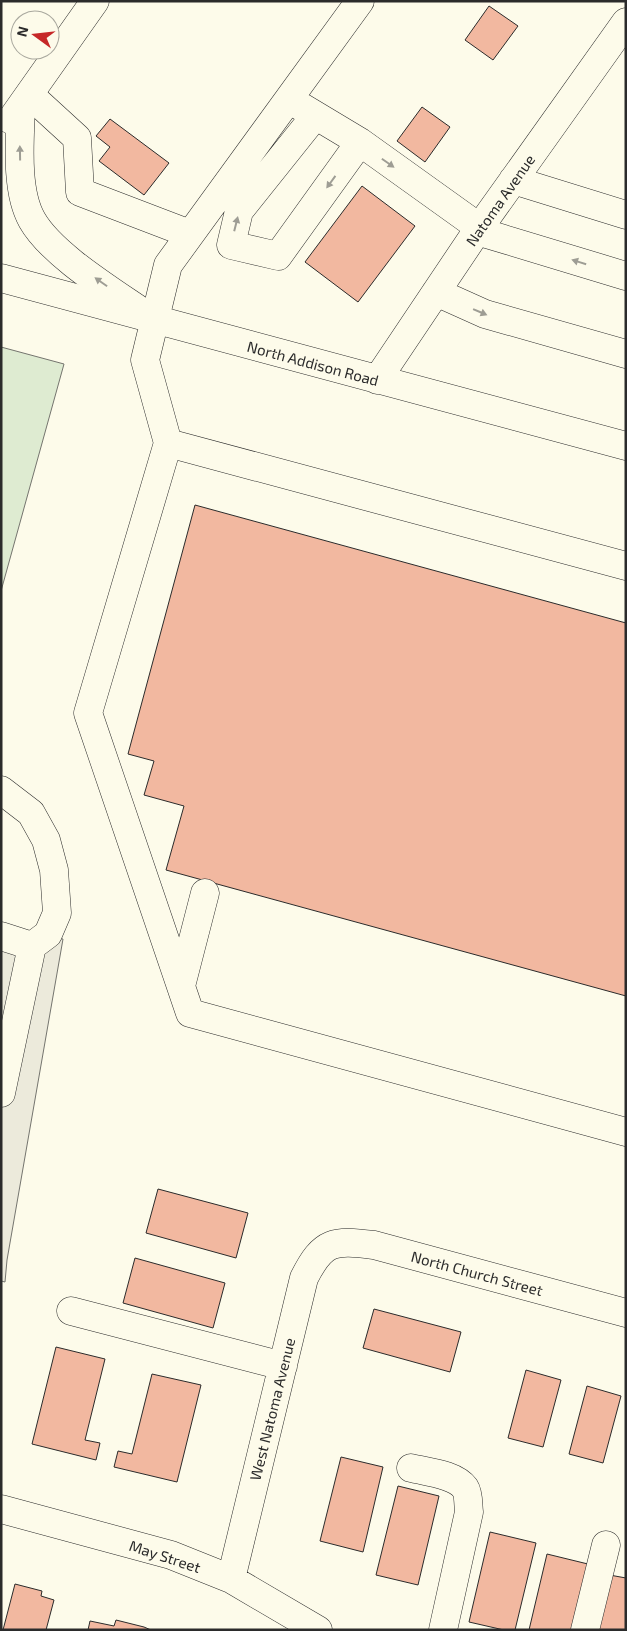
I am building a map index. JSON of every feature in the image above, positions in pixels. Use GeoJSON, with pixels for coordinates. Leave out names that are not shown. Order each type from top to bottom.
{"type":"FeatureCollection","features":[{"type":"Feature","properties":{"kind":"street"},"geometry":{"type":"LineString","coordinates":[[1,134],[95,1]]}},
{"type":"Feature","properties":{"kind":"street"},"geometry":{"type":"LineString","coordinates":[[360,1],[168,265],[145,360],[168,442],[88,713],[190,1013],[626,1132]]}},
{"type":"Feature","properties":{"kind":"street","name":"Natoma Avenue"},"geometry":{"type":"LineString","coordinates":[[377,380],[478,229],[626,22]]}},
{"type":"Feature","properties":{"kind":"street"},"geometry":{"type":"LineString","coordinates":[[288,99],[360,142],[478,229],[626,276]]}},
{"type":"Feature","properties":{"kind":"street"},"geometry":{"type":"LineString","coordinates":[[26,101],[76,138],[80,192],[190,234]]}},
{"type":"Feature","properties":{"kind":"street"},"geometry":{"type":"LineString","coordinates":[[26,101],[20,155],[24,192],[32,219],[58,252],[155,320]]}},
{"type":"Feature","properties":{"kind":"street"},"geometry":{"type":"LineString","coordinates":[[314,116],[239,211],[231,246],[278,256],[360,142]]}},
{"type":"Feature","properties":{"kind":"street"},"geometry":{"type":"LineString","coordinates":[[513,180],[626,215]]}},
{"type":"Feature","properties":{"kind":"street","name":"North Addison Road"},"geometry":{"type":"LineString","coordinates":[[1,278],[626,446]]}},
{"type":"Feature","properties":{"kind":"street"},"geometry":{"type":"LineString","coordinates":[[436,292],[485,314],[626,354]]}},
{"type":"Feature","properties":{"kind":"street"},"geometry":{"type":"LineString","coordinates":[[168,442],[626,566]]}},
{"type":"Feature","properties":{"kind":"street"},"geometry":{"type":"LineString","coordinates":[[1,790],[31,813],[46,840],[54,870],[57,913],[48,934],[32,946],[1,1093]]}},
{"type":"Feature","properties":{"kind":"street"},"geometry":{"type":"LineString","coordinates":[[181,986],[205,893]]}},
{"type":"Feature","properties":{"kind":"street"},"geometry":{"type":"LineString","coordinates":[[1,936],[32,946]]}},
{"type":"Feature","properties":{"kind":"street","name":"North Church Street"},"geometry":{"type":"LineString","coordinates":[[327,1246],[348,1242],[374,1245],[626,1314]]}},
{"type":"Feature","properties":{"kind":"street","name":"West Natoma Avenue"},"geometry":{"type":"LineString","coordinates":[[231,1579],[304,1278],[313,1260],[327,1246]]}},
{"type":"Feature","properties":{"kind":"street"},"geometry":{"type":"LineString","coordinates":[[71,1311],[283,1366]]}},
{"type":"Feature","properties":{"kind":"street"},"geometry":{"type":"LineString","coordinates":[[412,1468],[457,1482],[465,1489],[468,1499],[468,1512],[442,1630]]}},
{"type":"Feature","properties":{"kind":"street","name":"May Street"},"geometry":{"type":"LineString","coordinates":[[1,1510],[171,1555],[231,1579],[318,1630]]}},
{"type":"Feature","properties":{"kind":"street"},"geometry":{"type":"LineString","coordinates":[[585,1630],[606,1545]]}},
{"type":"Feature","properties":{"kind":"green space"},"geometry":{"type":"Polygon","coordinates":[[[1,347],[64,364],[1,591],[1,347]]]}},
{"type":"Feature","properties":{"kind":"shaded area"},"geometry":{"type":"Polygon","coordinates":[[[1,925],[63,939],[7,1260],[5,1282],[1,1281],[1,925]]]}},
{"type":"Feature","properties":{"kind":"building"},"geometry":{"type":"Polygon","coordinates":[[[489,6],[518,26],[493,60],[465,40],[489,6]]]}},
{"type":"Feature","properties":{"kind":"building"},"geometry":{"type":"Polygon","coordinates":[[[422,107],[450,127],[425,162],[397,141],[422,107]]]}},
{"type":"Feature","properties":{"kind":"building"},"geometry":{"type":"Polygon","coordinates":[[[110,119],[169,163],[144,195],[99,161],[110,147],[96,136],[110,119]]]}},
{"type":"Feature","properties":{"kind":"building"},"geometry":{"type":"Polygon","coordinates":[[[362,186],[415,226],[358,302],[305,262],[362,186]]]}},
{"type":"Feature","properties":{"kind":"building"},"geometry":{"type":"Polygon","coordinates":[[[195,505],[626,623],[626,996],[166,870],[184,806],[144,795],[154,761],[128,754],[195,505]]]}},
{"type":"Feature","properties":{"kind":"building"},"geometry":{"type":"Polygon","coordinates":[[[158,1189],[248,1213],[236,1258],[146,1233],[158,1189]]]}},
{"type":"Feature","properties":{"kind":"building"},"geometry":{"type":"Polygon","coordinates":[[[135,1258],[225,1283],[213,1328],[123,1303],[135,1258]]]}},
{"type":"Feature","properties":{"kind":"building"},"geometry":{"type":"Polygon","coordinates":[[[374,1309],[461,1332],[450,1372],[363,1348],[374,1309]]]}},
{"type":"Feature","properties":{"kind":"building"},"geometry":{"type":"Polygon","coordinates":[[[56,1347],[105,1359],[85,1440],[100,1443],[96,1460],[32,1444],[56,1347]]]}},
{"type":"Feature","properties":{"kind":"building"},"geometry":{"type":"Polygon","coordinates":[[[526,1370],[561,1380],[543,1447],[508,1438],[526,1370]]]}},
{"type":"Feature","properties":{"kind":"building"},"geometry":{"type":"Polygon","coordinates":[[[152,1374],[201,1385],[177,1482],[114,1467],[118,1451],[132,1454],[152,1374]]]}},
{"type":"Feature","properties":{"kind":"building"},"geometry":{"type":"Polygon","coordinates":[[[587,1386],[621,1396],[603,1463],[569,1454],[587,1386]]]}},
{"type":"Feature","properties":{"kind":"building"},"geometry":{"type":"Polygon","coordinates":[[[341,1457],[383,1467],[363,1552],[320,1541],[341,1457]]]}},
{"type":"Feature","properties":{"kind":"building"},"geometry":{"type":"Polygon","coordinates":[[[398,1486],[439,1496],[418,1585],[376,1575],[398,1486]]]}},
{"type":"Feature","properties":{"kind":"building"},"geometry":{"type":"Polygon","coordinates":[[[490,1532],[536,1543],[515,1630],[504,1630],[469,1622],[490,1532]]]}},
{"type":"Feature","properties":{"kind":"building"},"geometry":{"type":"Polygon","coordinates":[[[547,1554],[592,1565],[577,1630],[529,1630],[547,1554]]]}},
{"type":"Feature","properties":{"kind":"building"},"geometry":{"type":"Polygon","coordinates":[[[604,1574],[626,1578],[626,1630],[591,1630],[604,1574]]]}},
{"type":"Feature","properties":{"kind":"building"},"geometry":{"type":"Polygon","coordinates":[[[15,1584],[42,1591],[41,1596],[54,1600],[46,1630],[3,1630],[15,1584]]]}},
{"type":"Feature","properties":{"kind":"building"},"geometry":{"type":"Polygon","coordinates":[[[116,1620],[151,1630],[88,1630],[90,1621],[114,1626],[116,1620]]]}}]}
